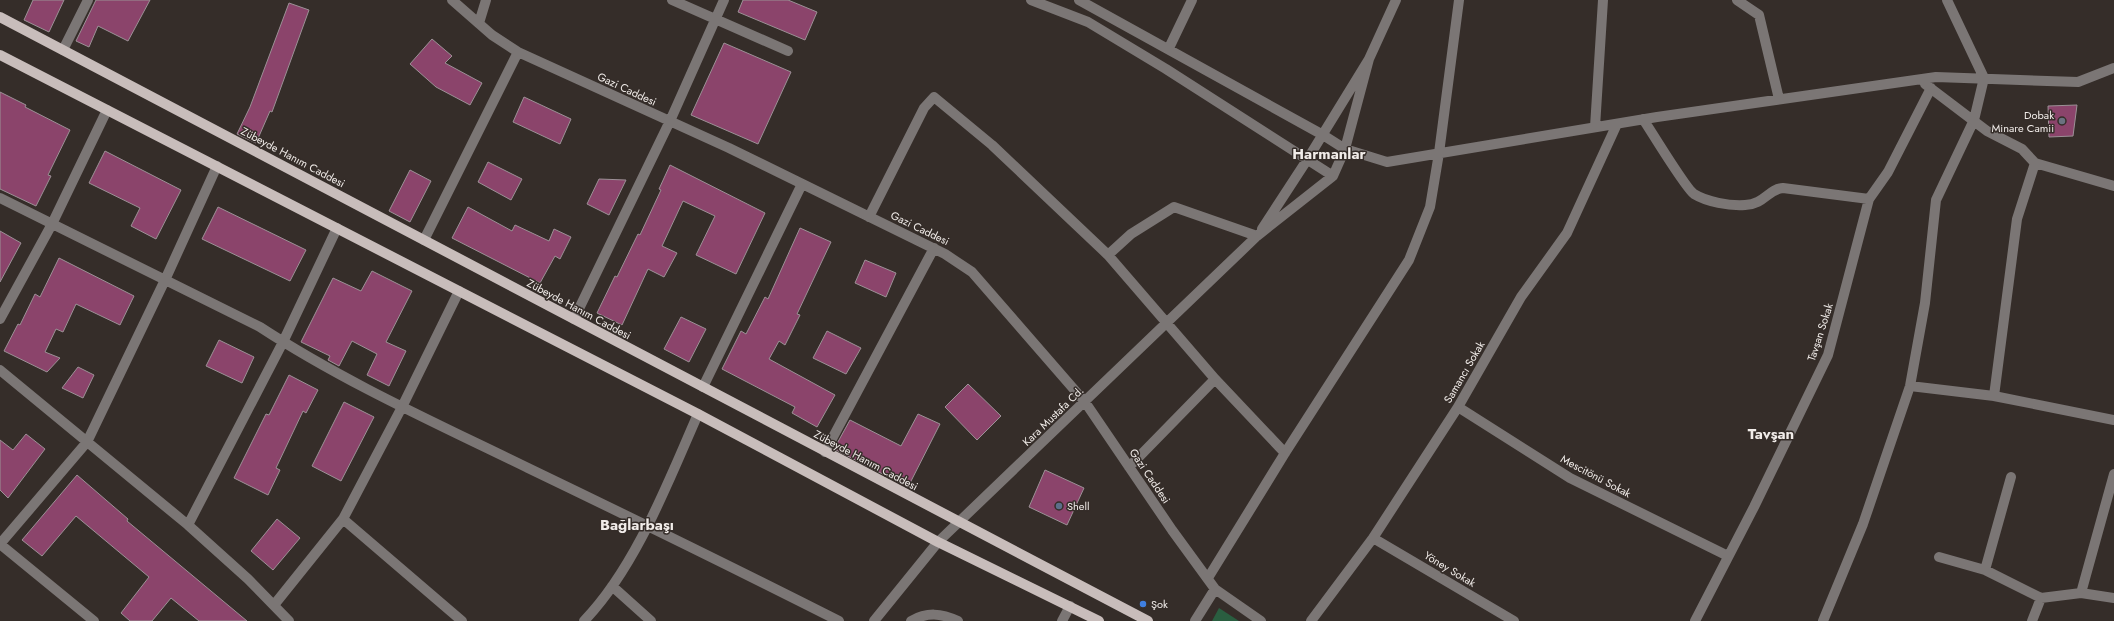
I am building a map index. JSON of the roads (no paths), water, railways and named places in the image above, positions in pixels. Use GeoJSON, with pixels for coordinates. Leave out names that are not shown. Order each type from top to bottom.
{"type":"FeatureCollection","features":[{"type":"Feature","properties":{"kind":"main road","name":"Zübeyde Hanım Caddesi"},"geometry":{"type":"LineString","coordinates":[[0,17],[959,523],[1148,621]]}},
{"type":"Feature","properties":{"kind":"main road"},"geometry":{"type":"LineString","coordinates":[[0,55],[698,414],[938,542],[1099,621]]}},
{"type":"Feature","properties":{"kind":"street"},"geometry":{"type":"LineString","coordinates":[[63,50],[88,0]]}},
{"type":"Feature","properties":{"kind":"street","name":"Gazi Caddesi"},"geometry":{"type":"LineString","coordinates":[[452,0],[492,35],[518,52],[670,121],[802,184],[934,248],[972,272],[1085,402],[1172,530],[1215,589],[1261,621]]}},
{"type":"Feature","properties":{"kind":"street"},"geometry":{"type":"LineString","coordinates":[[479,23],[486,0]]}},
{"type":"Feature","properties":{"kind":"street"},"geometry":{"type":"LineString","coordinates":[[672,0],[716,18],[788,51]]}},
{"type":"Feature","properties":{"kind":"street"},"geometry":{"type":"LineString","coordinates":[[574,319],[670,121],[724,0]]}},
{"type":"Feature","properties":{"kind":"street"},"geometry":{"type":"LineString","coordinates":[[1031,0],[1088,22],[1166,69],[1333,176]]}},
{"type":"Feature","properties":{"kind":"street"},"geometry":{"type":"LineString","coordinates":[[1079,0],[1170,48],[1323,134],[1345,149],[1387,162],[1595,127],[1918,79],[1936,77],[2078,82],[2114,68]]}},
{"type":"Feature","properties":{"kind":"street"},"geometry":{"type":"LineString","coordinates":[[1170,48],[1192,0]]}},
{"type":"Feature","properties":{"kind":"street"},"geometry":{"type":"LineString","coordinates":[[1257,236],[1307,160],[1369,59],[1396,0]]}},
{"type":"Feature","properties":{"kind":"street"},"geometry":{"type":"LineString","coordinates":[[1208,578],[1285,453],[1409,260],[1430,207],[1439,153],[1459,0]]}},
{"type":"Feature","properties":{"kind":"street"},"geometry":{"type":"LineString","coordinates":[[1595,127],[1603,0]]}},
{"type":"Feature","properties":{"kind":"street"},"geometry":{"type":"LineString","coordinates":[[1737,0],[1760,15],[1779,99]]}},
{"type":"Feature","properties":{"kind":"street"},"geometry":{"type":"LineString","coordinates":[[1823,621],[1863,524],[1910,386],[1925,303],[1936,200],[1974,120],[1984,78],[1947,0]]}},
{"type":"Feature","properties":{"kind":"street"},"geometry":{"type":"LineString","coordinates":[[424,240],[518,52]]}},
{"type":"Feature","properties":{"kind":"street"},"geometry":{"type":"LineString","coordinates":[[1257,236],[1333,176],[1345,149],[1369,59]]}},
{"type":"Feature","properties":{"kind":"street"},"geometry":{"type":"LineString","coordinates":[[1918,79],[1987,130],[2022,149],[2035,163],[2114,186]]}},
{"type":"Feature","properties":{"kind":"street","name":"Tavşan Sokak"},"geometry":{"type":"LineString","coordinates":[[1695,621],[1828,355],[1868,199],[1888,172],[1931,88]]}},
{"type":"Feature","properties":{"kind":"street"},"geometry":{"type":"LineString","coordinates":[[869,217],[924,108],[934,97],[992,144],[1108,255],[1215,379],[1285,453]]}},
{"type":"Feature","properties":{"kind":"street"},"geometry":{"type":"LineString","coordinates":[[0,319],[52,224],[107,110]]}},
{"type":"Feature","properties":{"kind":"street"},"geometry":{"type":"LineString","coordinates":[[1644,120],[1693,193],[1719,203],[1744,205],[1761,202],[1777,188],[1868,199]]}},
{"type":"Feature","properties":{"kind":"street","name":"Samancı Sokak"},"geometry":{"type":"LineString","coordinates":[[1311,621],[1373,538],[1458,406],[1521,297],[1567,233],[1618,124]]}},
{"type":"Feature","properties":{"kind":"street"},"geometry":{"type":"LineString","coordinates":[[1994,396],[2017,219],[2035,163]]}},
{"type":"Feature","properties":{"kind":"street"},"geometry":{"type":"LineString","coordinates":[[94,621],[0,544],[87,442],[165,280],[217,166]]}},
{"type":"Feature","properties":{"kind":"street"},"geometry":{"type":"LineString","coordinates":[[703,387],[802,184]]}},
{"type":"Feature","properties":{"kind":"street"},"geometry":{"type":"LineString","coordinates":[[0,198],[260,327],[283,342],[402,407],[648,526],[839,621]]}},
{"type":"Feature","properties":{"kind":"street"},"geometry":{"type":"LineString","coordinates":[[1108,255],[1131,234],[1174,207],[1257,236]]}},
{"type":"Feature","properties":{"kind":"street"},"geometry":{"type":"LineString","coordinates":[[188,525],[283,342],[337,228]]}},
{"type":"Feature","properties":{"kind":"street","name":"Kara Mustafa Cd."},"geometry":{"type":"LineString","coordinates":[[874,621],[938,542],[1257,236]]}},
{"type":"Feature","properties":{"kind":"street"},"geometry":{"type":"LineString","coordinates":[[826,452],[934,248]]}},
{"type":"Feature","properties":{"kind":"street"},"geometry":{"type":"LineString","coordinates":[[274,605],[343,519],[402,407],[459,291]]}},
{"type":"Feature","properties":{"kind":"street"},"geometry":{"type":"LineString","coordinates":[[0,370],[188,525],[248,579],[289,621]]}},
{"type":"Feature","properties":{"kind":"street"},"geometry":{"type":"LineString","coordinates":[[1129,467],[1215,379]]}},
{"type":"Feature","properties":{"kind":"street"},"geometry":{"type":"LineString","coordinates":[[1910,386],[1994,396],[2114,420]]}},
{"type":"Feature","properties":{"kind":"street","name":"Mescitönü Sokak"},"geometry":{"type":"LineString","coordinates":[[1458,406],[1570,478],[1728,556]]}},
{"type":"Feature","properties":{"kind":"street"},"geometry":{"type":"LineString","coordinates":[[584,621],[601,604],[648,526],[698,414]]}},
{"type":"Feature","properties":{"kind":"street"},"geometry":{"type":"LineString","coordinates":[[2081,593],[2114,474]]}},
{"type":"Feature","properties":{"kind":"street"},"geometry":{"type":"LineString","coordinates":[[1985,570],[2011,477]]}},
{"type":"Feature","properties":{"kind":"street"},"geometry":{"type":"LineString","coordinates":[[343,519],[462,621]]}},
{"type":"Feature","properties":{"kind":"street","name":"Yöney Sokak"},"geometry":{"type":"LineString","coordinates":[[1373,538],[1496,616],[1514,621]]}},
{"type":"Feature","properties":{"kind":"street"},"geometry":{"type":"LineString","coordinates":[[1939,557],[1985,570],[2041,598],[2081,593],[2114,598]]}},
{"type":"Feature","properties":{"kind":"street"},"geometry":{"type":"LineString","coordinates":[[612,586],[651,621]]}},
{"type":"Feature","properties":{"kind":"street"},"geometry":{"type":"LineString","coordinates":[[1195,621],[1215,589]]}},
{"type":"Feature","properties":{"kind":"street"},"geometry":{"type":"LineString","coordinates":[[2032,621],[2041,598]]}},
{"type":"Feature","properties":{"kind":"street"},"geometry":{"type":"LineString","coordinates":[[1062,621],[1070,606]]}},
{"type":"Feature","properties":{"kind":"street"},"geometry":{"type":"LineString","coordinates":[[911,621],[922,615],[941,615],[958,621]]}},
{"type":"Feature","properties":{"kind":"place","name":"Dobak Minare Camii"},"geometry":{"type":"Point","coordinates":[2062,121]}},
{"type":"Feature","properties":{"kind":"place","name":"Shell"},"geometry":{"type":"Point","coordinates":[1059,506]}},
{"type":"Feature","properties":{"kind":"place","name":"Şok"},"geometry":{"type":"Point","coordinates":[1143,604]}},
{"type":"Feature","properties":{"kind":"district","name":"Harmanlar"},"geometry":{"type":"Point","coordinates":[1329,154]}},
{"type":"Feature","properties":{"kind":"district","name":"Tavşan"},"geometry":{"type":"Point","coordinates":[1771,434]}},
{"type":"Feature","properties":{"kind":"district","name":"Bağlarbaşı"},"geometry":{"type":"Point","coordinates":[637,525]}}]}
